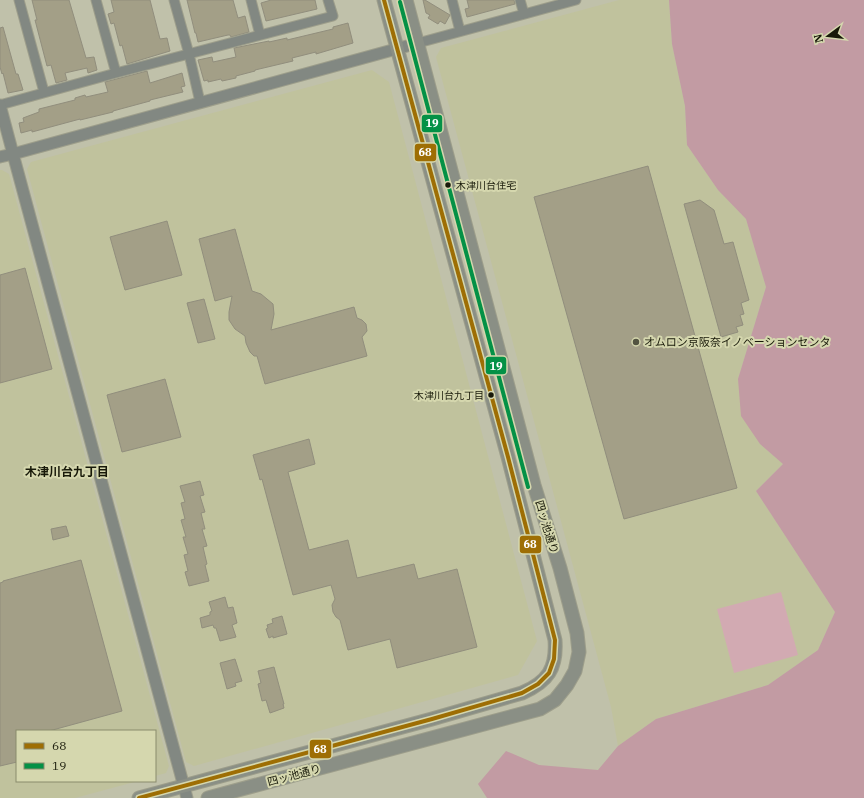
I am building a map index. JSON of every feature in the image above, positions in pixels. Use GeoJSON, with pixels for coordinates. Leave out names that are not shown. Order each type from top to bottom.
{"type":"FeatureCollection","features":[{"type":"Feature","properties":{"kind":"main road","name":"四ッ池通り"},"geometry":{"type":"LineString","coordinates":[[139,798],[186,792],[522,693],[535,687],[545,678],[553,666],[556,653],[555,640],[508,457],[384,0]]}},
{"type":"Feature","properties":{"kind":"main road","name":"四ッ池通り"},"geometry":{"type":"LineString","coordinates":[[208,798],[540,709],[555,700],[567,685],[575,671],[578,652],[577,633],[560,568],[532,478],[406,0]]}},
{"type":"Feature","properties":{"kind":"street"},"geometry":{"type":"LineString","coordinates":[[19,0],[44,92]]}},
{"type":"Feature","properties":{"kind":"street"},"geometry":{"type":"LineString","coordinates":[[96,0],[116,73]]}},
{"type":"Feature","properties":{"kind":"street"},"geometry":{"type":"LineString","coordinates":[[174,0],[200,102]]}},
{"type":"Feature","properties":{"kind":"street"},"geometry":{"type":"LineString","coordinates":[[251,0],[260,34]]}},
{"type":"Feature","properties":{"kind":"street"},"geometry":{"type":"LineString","coordinates":[[186,792],[0,105],[260,34],[333,16],[328,0]]}},
{"type":"Feature","properties":{"kind":"street"},"geometry":{"type":"LineString","coordinates":[[452,0],[460,31]]}},
{"type":"Feature","properties":{"kind":"street"},"geometry":{"type":"LineString","coordinates":[[520,0],[524,14]]}},
{"type":"Feature","properties":{"kind":"street"},"geometry":{"type":"LineString","coordinates":[[0,157],[576,0]]}},
{"type":"Feature","properties":{"kind":"shaded area"},"geometry":{"type":"Polygon","coordinates":[[[619,0],[669,0],[672,44],[685,106],[687,145],[718,190],[746,219],[766,287],[738,379],[760,444],[783,464],[756,491],[835,612],[818,650],[768,685],[656,719],[618,746],[611,707],[436,57],[441,48],[619,0]]]}},
{"type":"Feature","properties":{"kind":"shaded area"},"geometry":{"type":"Polygon","coordinates":[[[669,0],[864,0],[864,798],[487,798],[478,784],[506,751],[539,765],[598,770],[618,746],[656,719],[768,685],[818,650],[835,612],[756,491],[783,464],[760,444],[741,416],[738,379],[766,287],[746,219],[718,190],[687,145],[685,106],[672,44],[669,0]]]}},
{"type":"Feature","properties":{"kind":"shaded area"},"geometry":{"type":"Polygon","coordinates":[[[372,70],[389,82],[537,641],[518,675],[194,766],[186,762],[27,169],[31,162],[372,70]]]}},
{"type":"Feature","properties":{"kind":"shaded area"},"geometry":{"type":"Polygon","coordinates":[[[0,170],[2,170],[9,174],[169,766],[166,773],[156,776],[156,730],[16,730],[16,782],[134,782],[75,798],[0,798],[0,170]]]}},
{"type":"Feature","properties":{"kind":"shaded area"},"geometry":{"type":"Polygon","coordinates":[[[781,592],[798,655],[734,673],[717,609],[781,592]]]}},
{"type":"Feature","properties":{"kind":"building"},"geometry":{"type":"Polygon","coordinates":[[[32,0],[69,0],[86,58],[94,57],[97,70],[88,73],[87,68],[65,73],[67,80],[56,83],[51,65],[47,66],[35,20],[37,20],[32,0]]]}},
{"type":"Feature","properties":{"kind":"building"},"geometry":{"type":"Polygon","coordinates":[[[111,0],[150,0],[160,39],[167,38],[170,51],[127,64],[122,45],[120,46],[114,23],[111,24],[108,14],[114,12],[111,0]]]}},
{"type":"Feature","properties":{"kind":"building"},"geometry":{"type":"Polygon","coordinates":[[[187,0],[233,0],[238,18],[245,16],[249,32],[231,37],[228,35],[198,42],[187,0]]]}},
{"type":"Feature","properties":{"kind":"building"},"geometry":{"type":"Polygon","coordinates":[[[271,0],[315,0],[317,9],[266,21],[261,3],[271,0]]]}},
{"type":"Feature","properties":{"kind":"building"},"geometry":{"type":"Polygon","coordinates":[[[423,0],[450,15],[445,24],[440,21],[438,24],[428,18],[430,15],[426,13],[423,0]]]}},
{"type":"Feature","properties":{"kind":"building"},"geometry":{"type":"Polygon","coordinates":[[[467,0],[514,0],[515,4],[467,17],[465,9],[469,8],[467,0]]]}},
{"type":"Feature","properties":{"kind":"building"},"geometry":{"type":"Polygon","coordinates":[[[348,23],[353,43],[316,54],[316,52],[292,58],[293,61],[255,70],[236,76],[236,78],[222,81],[221,79],[208,82],[208,80],[204,81],[198,60],[212,57],[213,62],[236,57],[234,48],[287,38],[287,40],[333,29],[333,27],[348,23]]]}},
{"type":"Feature","properties":{"kind":"building"},"geometry":{"type":"Polygon","coordinates":[[[3,27],[16,74],[18,74],[23,90],[8,93],[0,67],[0,28],[3,27]]]}},
{"type":"Feature","properties":{"kind":"building"},"geometry":{"type":"Polygon","coordinates":[[[147,71],[150,83],[182,73],[185,86],[181,87],[183,92],[150,100],[113,112],[32,132],[32,130],[21,133],[19,123],[24,122],[23,118],[39,112],[39,109],[75,100],[75,98],[85,95],[86,97],[108,92],[105,82],[147,71]]]}},
{"type":"Feature","properties":{"kind":"building","name":"オムロン京阪奈イノベーションセンタ"},"geometry":{"type":"Polygon","coordinates":[[[648,166],[737,488],[624,519],[534,197],[648,166]]]}},
{"type":"Feature","properties":{"kind":"building"},"geometry":{"type":"Polygon","coordinates":[[[700,200],[714,210],[724,244],[733,242],[749,300],[741,303],[744,314],[740,315],[743,325],[736,327],[738,332],[721,337],[684,204],[700,200]]]}},
{"type":"Feature","properties":{"kind":"building"},"geometry":{"type":"Polygon","coordinates":[[[167,221],[182,275],[125,290],[110,237],[167,221]]]}},
{"type":"Feature","properties":{"kind":"building"},"geometry":{"type":"Polygon","coordinates":[[[235,229],[252,291],[261,294],[273,304],[274,314],[271,330],[354,307],[357,318],[366,324],[367,331],[362,337],[367,356],[265,384],[257,356],[254,356],[250,352],[245,336],[235,329],[229,320],[232,296],[215,301],[199,239],[235,229]]]}},
{"type":"Feature","properties":{"kind":"building"},"geometry":{"type":"Polygon","coordinates":[[[25,268],[52,369],[0,383],[0,275],[25,268]]]}},
{"type":"Feature","properties":{"kind":"building"},"geometry":{"type":"Polygon","coordinates":[[[204,299],[215,339],[198,343],[187,303],[204,299]]]}},
{"type":"Feature","properties":{"kind":"building"},"geometry":{"type":"Polygon","coordinates":[[[165,379],[181,437],[122,452],[107,395],[165,379]]]}},
{"type":"Feature","properties":{"kind":"building"},"geometry":{"type":"Polygon","coordinates":[[[309,439],[315,464],[288,472],[309,550],[348,540],[357,578],[414,564],[418,579],[457,569],[477,647],[397,668],[390,639],[348,650],[340,620],[333,612],[332,605],[335,599],[331,585],[293,595],[262,479],[260,480],[253,455],[309,439]]]}},
{"type":"Feature","properties":{"kind":"building"},"geometry":{"type":"Polygon","coordinates":[[[200,481],[204,495],[200,496],[205,512],[201,513],[205,529],[202,529],[207,546],[203,547],[209,581],[189,586],[185,572],[188,571],[184,555],[188,554],[183,537],[186,537],[181,520],[185,519],[181,503],[185,502],[180,486],[200,481]]]}},
{"type":"Feature","properties":{"kind":"building"},"geometry":{"type":"Polygon","coordinates":[[[66,526],[69,536],[53,540],[51,529],[66,526]]]}},
{"type":"Feature","properties":{"kind":"building"},"geometry":{"type":"Polygon","coordinates":[[[81,560],[122,711],[53,730],[16,730],[16,762],[0,766],[0,583],[81,560]]]}},
{"type":"Feature","properties":{"kind":"building"},"geometry":{"type":"Polygon","coordinates":[[[225,597],[228,608],[233,607],[237,623],[232,625],[236,637],[220,641],[216,628],[214,628],[213,625],[202,628],[200,618],[210,615],[210,612],[212,611],[209,602],[225,597]]]}},
{"type":"Feature","properties":{"kind":"building"},"geometry":{"type":"Polygon","coordinates":[[[282,616],[287,634],[269,638],[266,629],[268,628],[267,625],[273,623],[272,619],[282,616]]]}},
{"type":"Feature","properties":{"kind":"building"},"geometry":{"type":"Polygon","coordinates":[[[235,659],[242,681],[235,683],[236,686],[227,689],[220,663],[235,659]]]}},
{"type":"Feature","properties":{"kind":"building"},"geometry":{"type":"Polygon","coordinates":[[[274,667],[284,708],[270,713],[266,700],[262,701],[258,684],[261,683],[258,671],[274,667]]]}},
{"type":"Feature","properties":{"kind":"transit line","name":"68"},"geometry":{"type":"LineString","coordinates":[[139,798],[432,719],[522,693],[538,684],[549,673],[554,659],[555,640],[508,457],[384,0]]}},
{"type":"Feature","properties":{"kind":"transit line","name":"19"},"geometry":{"type":"LineString","coordinates":[[400,2],[528,487]]}},
{"type":"Feature","properties":{"kind":"place","name":"木津川台住宅"},"geometry":{"type":"Point","coordinates":[448,185]}},
{"type":"Feature","properties":{"kind":"place","name":"オムロン京阪奈イノベーションセンタ"},"geometry":{"type":"Point","coordinates":[636,342]}},
{"type":"Feature","properties":{"kind":"place","name":"木津川台九丁目"},"geometry":{"type":"Point","coordinates":[491,395]}},
{"type":"Feature","properties":{"kind":"district","name":"木津川台九丁目"},"geometry":{"type":"Point","coordinates":[67,472]}}]}
